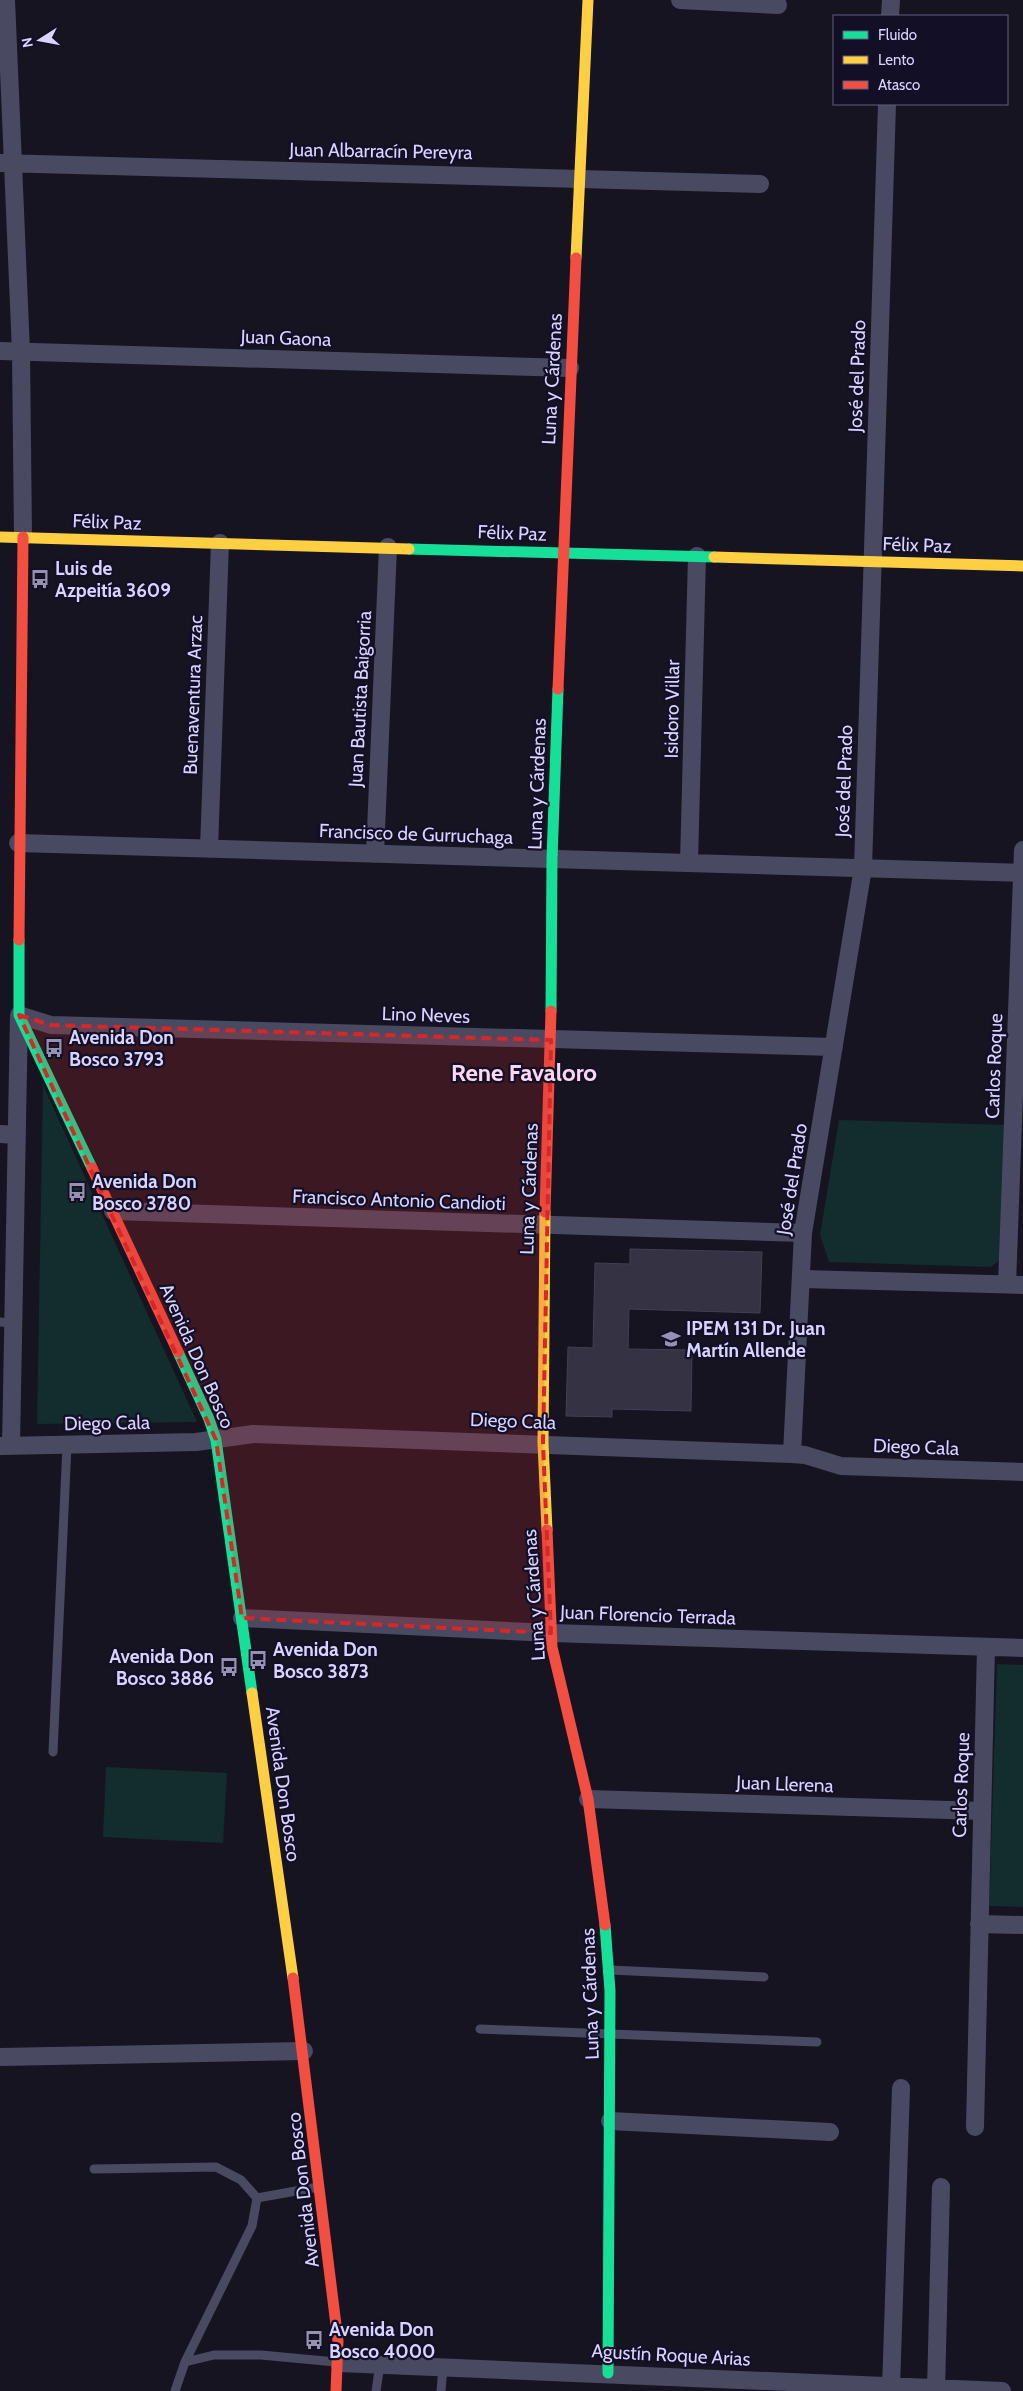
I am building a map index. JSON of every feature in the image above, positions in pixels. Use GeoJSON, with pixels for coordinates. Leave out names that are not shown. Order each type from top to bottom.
{"type":"FeatureCollection","features":[{"type":"Feature","properties":{"kind":"main road","name":"Luna y Cárdenas"},"geometry":{"type":"LineString","coordinates":[[588,0],[562,552],[552,859],[552,1040],[545,1226],[543,1443],[551,1633],[555,1664],[588,1798],[604,1908],[609,1970],[608,2373]]}},
{"type":"Feature","properties":{"kind":"main road","name":"Félix Paz"},"geometry":{"type":"LineString","coordinates":[[0,537],[1023,566]]}},
{"type":"Feature","properties":{"kind":"main road"},"geometry":{"type":"LineString","coordinates":[[19,1016],[18,843],[23,537]]}},
{"type":"Feature","properties":{"kind":"main road","name":"Avenida Don Bosco"},"geometry":{"type":"LineString","coordinates":[[19,1016],[113,1211],[209,1419],[216,1440],[304,2050],[339,2363],[336,2391]]}},
{"type":"Feature","properties":{"kind":"street"},"geometry":{"type":"LineString","coordinates":[[6,0],[7,163],[21,352],[23,537]]}},
{"type":"Feature","properties":{"kind":"street"},"geometry":{"type":"LineString","coordinates":[[680,0],[778,5]]}},
{"type":"Feature","properties":{"kind":"street"},"geometry":{"type":"LineString","coordinates":[[890,15],[891,0]]}},
{"type":"Feature","properties":{"kind":"street","name":"José del Prado"},"geometry":{"type":"LineString","coordinates":[[792,1454],[803,1233],[863,868],[871,561],[887,105]]}},
{"type":"Feature","properties":{"kind":"street","name":"Juan Albarracín Pereyra"},"geometry":{"type":"LineString","coordinates":[[7,163],[760,184]]}},
{"type":"Feature","properties":{"kind":"street","name":"Juan Gaona"},"geometry":{"type":"LineString","coordinates":[[0,351],[570,368]]}},
{"type":"Feature","properties":{"kind":"street","name":"Buenaventura Arzac"},"geometry":{"type":"LineString","coordinates":[[209,849],[220,543]]}},
{"type":"Feature","properties":{"kind":"street","name":"Juan Bautista Baigorria"},"geometry":{"type":"LineString","coordinates":[[375,854],[388,547]]}},
{"type":"Feature","properties":{"kind":"street","name":"Isidoro Villar"},"geometry":{"type":"LineString","coordinates":[[689,863],[697,556]]}},
{"type":"Feature","properties":{"kind":"street","name":"Francisco de Gurruchaga"},"geometry":{"type":"LineString","coordinates":[[18,843],[1022,873]]}},
{"type":"Feature","properties":{"kind":"street","name":"Carlos Roque"},"geometry":{"type":"LineString","coordinates":[[1015,1284],[1023,850]]}},
{"type":"Feature","properties":{"kind":"street"},"geometry":{"type":"LineString","coordinates":[[6,1446],[8,1134],[19,1016]]}},
{"type":"Feature","properties":{"kind":"street","name":"Lino Neves"},"geometry":{"type":"LineString","coordinates":[[19,1016],[51,1025],[834,1047]]}},
{"type":"Feature","properties":{"kind":"street","name":"Francisco Antonio Candioti"},"geometry":{"type":"LineString","coordinates":[[113,1211],[803,1233]]}},
{"type":"Feature","properties":{"kind":"street"},"geometry":{"type":"LineString","coordinates":[[802,1279],[1015,1284]]}},
{"type":"Feature","properties":{"kind":"street","name":"Diego Cala"},"geometry":{"type":"LineString","coordinates":[[6,1446],[216,1440],[253,1434],[543,1443],[792,1454],[805,1455],[841,1466],[1023,1472]]}},
{"type":"Feature","properties":{"kind":"street","name":"Juan Florencio Terrada"},"geometry":{"type":"LineString","coordinates":[[242,1618],[551,1633],[1023,1648]]}},
{"type":"Feature","properties":{"kind":"street","name":"Carlos Roque"},"geometry":{"type":"LineString","coordinates":[[975,2127],[986,1647]]}},
{"type":"Feature","properties":{"kind":"street","name":"Juan Llerena"},"geometry":{"type":"LineString","coordinates":[[588,1798],[982,1811]]}},
{"type":"Feature","properties":{"kind":"street"},"geometry":{"type":"LineString","coordinates":[[979,1924],[1023,1926]]}},
{"type":"Feature","properties":{"kind":"street"},"geometry":{"type":"LineString","coordinates":[[0,2057],[304,2050]]}},
{"type":"Feature","properties":{"kind":"street"},"geometry":{"type":"LineString","coordinates":[[891,2388],[901,2088]]}},
{"type":"Feature","properties":{"kind":"street"},"geometry":{"type":"LineString","coordinates":[[610,2121],[830,2132]]}},
{"type":"Feature","properties":{"kind":"street"},"geometry":{"type":"LineString","coordinates":[[936,2390],[941,2187]]}},
{"type":"Feature","properties":{"kind":"street","name":"Agustín Roque Arias"},"geometry":{"type":"LineString","coordinates":[[339,2363],[608,2373],[936,2390],[1002,2391]]}},
{"type":"Feature","properties":{"kind":"lane"},"geometry":{"type":"LineString","coordinates":[[53,1752],[67,1445]]}},
{"type":"Feature","properties":{"kind":"lane"},"geometry":{"type":"LineString","coordinates":[[609,1970],[764,1977]]}},
{"type":"Feature","properties":{"kind":"lane"},"geometry":{"type":"LineString","coordinates":[[480,2029],[817,2042]]}},
{"type":"Feature","properties":{"kind":"lane"},"geometry":{"type":"LineString","coordinates":[[94,2169],[216,2167],[241,2180],[257,2198]]}},
{"type":"Feature","properties":{"kind":"lane"},"geometry":{"type":"LineString","coordinates":[[257,2198],[320,2186]]}},
{"type":"Feature","properties":{"kind":"lane"},"geometry":{"type":"LineString","coordinates":[[175,2391],[185,2362],[252,2226],[257,2198]]}},
{"type":"Feature","properties":{"kind":"lane"},"geometry":{"type":"LineString","coordinates":[[185,2362],[214,2355],[261,2355],[339,2363]]}},
{"type":"Feature","properties":{"kind":"lane"},"geometry":{"type":"LineString","coordinates":[[376,2391],[380,2364]]}},
{"type":"Feature","properties":{"kind":"lane"},"geometry":{"type":"LineString","coordinates":[[441,2391],[443,2367]]}},
{"type":"Feature","properties":{"kind":"highlighted area"},"geometry":{"type":"Polygon","coordinates":[[[19,1015],[51,1025],[551,1040],[543,1443],[551,1633],[242,1618],[216,1440],[19,1015]]]}},
{"type":"Feature","properties":{"kind":"green space"},"geometry":{"type":"Polygon","coordinates":[[[43,1085],[197,1422],[37,1424],[43,1085]]]}},
{"type":"Feature","properties":{"kind":"green space"},"geometry":{"type":"Polygon","coordinates":[[[839,1120],[1008,1125],[1003,1257],[991,1267],[829,1262],[820,1235],[839,1120]]]}},
{"type":"Feature","properties":{"kind":"green space"},"geometry":{"type":"Polygon","coordinates":[[[997,1664],[1023,1665],[1023,1907],[989,1906],[997,1664]]]}},
{"type":"Feature","properties":{"kind":"green space"},"geometry":{"type":"Polygon","coordinates":[[[106,1767],[227,1773],[223,1843],[103,1837],[106,1767]]]}},
{"type":"Feature","properties":{"kind":"building"},"geometry":{"type":"Polygon","coordinates":[[[630,1249],[762,1252],[760,1313],[629,1309],[628,1349],[692,1350],[691,1411],[612,1409],[612,1417],[566,1416],[568,1347],[593,1348],[595,1263],[630,1264],[630,1249]]]}},
{"type":"Feature","properties":{"kind":"traffic: fast"},"geometry":{"type":"LineString","coordinates":[[409,549],[714,557]]}},
{"type":"Feature","properties":{"kind":"traffic: fast"},"geometry":{"type":"LineString","coordinates":[[551,1011],[552,859],[558,689]]}},
{"type":"Feature","properties":{"kind":"traffic: fast"},"geometry":{"type":"LineString","coordinates":[[19,940],[19,1015],[92,1168]]}},
{"type":"Feature","properties":{"kind":"traffic: fast"},"geometry":{"type":"LineString","coordinates":[[178,1352],[209,1419],[216,1440],[252,1693]]}},
{"type":"Feature","properties":{"kind":"traffic: fast"},"geometry":{"type":"LineString","coordinates":[[605,1925],[610,1991],[608,2373]]}},
{"type":"Feature","properties":{"kind":"traffic: slow"},"geometry":{"type":"LineString","coordinates":[[576,258],[588,0]]}},
{"type":"Feature","properties":{"kind":"traffic: slow"},"geometry":{"type":"LineString","coordinates":[[0,537],[409,549]]}},
{"type":"Feature","properties":{"kind":"traffic: slow"},"geometry":{"type":"LineString","coordinates":[[714,557],[1023,566]]}},
{"type":"Feature","properties":{"kind":"traffic: slow"},"geometry":{"type":"LineString","coordinates":[[545,1212],[543,1443],[547,1530]]}},
{"type":"Feature","properties":{"kind":"traffic: slow"},"geometry":{"type":"LineString","coordinates":[[252,1693],[293,1978]]}},
{"type":"Feature","properties":{"kind":"traffic: jam"},"geometry":{"type":"LineString","coordinates":[[558,689],[576,258]]}},
{"type":"Feature","properties":{"kind":"traffic: jam"},"geometry":{"type":"LineString","coordinates":[[19,940],[23,537]]}},
{"type":"Feature","properties":{"kind":"traffic: jam"},"geometry":{"type":"LineString","coordinates":[[545,1212],[551,1011]]}},
{"type":"Feature","properties":{"kind":"traffic: jam"},"geometry":{"type":"LineString","coordinates":[[92,1168],[178,1352]]}},
{"type":"Feature","properties":{"kind":"traffic: jam"},"geometry":{"type":"LineString","coordinates":[[547,1530],[552,1647],[588,1799],[605,1925]]}},
{"type":"Feature","properties":{"kind":"traffic: jam"},"geometry":{"type":"LineString","coordinates":[[293,1978],[338,2341],[336,2391]]}},
{"type":"Feature","properties":{"kind":"place","name":"Luis de Azpeitía 3609"},"geometry":{"type":"Point","coordinates":[40,579]}},
{"type":"Feature","properties":{"kind":"place","name":"Avenida Don Bosco 3793"},"geometry":{"type":"Point","coordinates":[54,1048]}},
{"type":"Feature","properties":{"kind":"place","name":"Avenida Don Bosco 3780"},"geometry":{"type":"Point","coordinates":[77,1192]}},
{"type":"Feature","properties":{"kind":"place","name":"IPEM 131 Dr. Juan Martín Allende"},"geometry":{"type":"Point","coordinates":[671,1339]}},
{"type":"Feature","properties":{"kind":"place","name":"Avenida Don Bosco 3873"},"geometry":{"type":"Point","coordinates":[258,1660]}},
{"type":"Feature","properties":{"kind":"place","name":"Avenida Don Bosco 3886"},"geometry":{"type":"Point","coordinates":[229,1667]}},
{"type":"Feature","properties":{"kind":"place","name":"Avenida Don Bosco 4000"},"geometry":{"type":"Point","coordinates":[314,2340]}},
{"type":"Feature","properties":{"kind":"district","name":"Rene Favaloro"},"geometry":{"type":"Point","coordinates":[524,1072]}}]}
